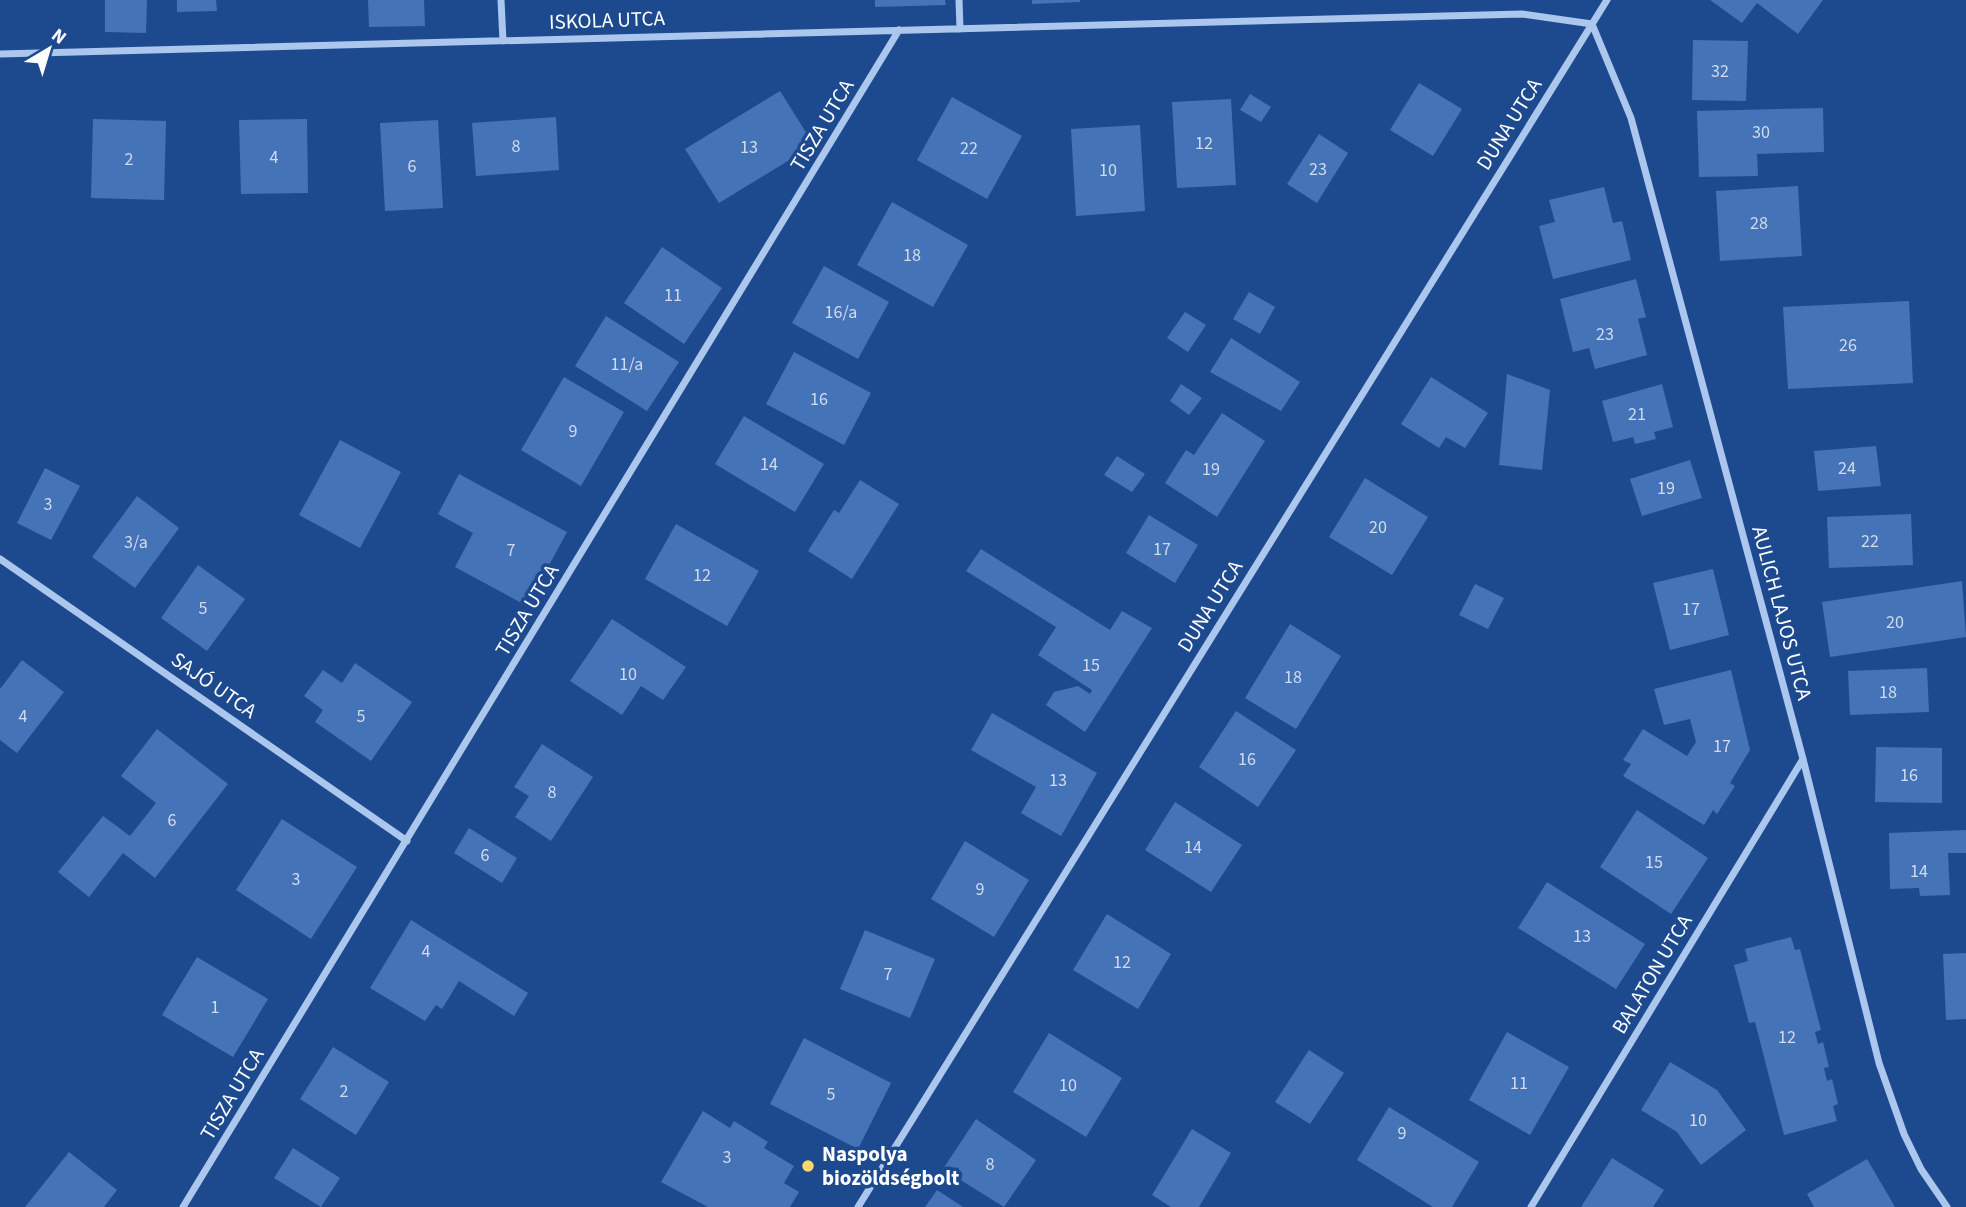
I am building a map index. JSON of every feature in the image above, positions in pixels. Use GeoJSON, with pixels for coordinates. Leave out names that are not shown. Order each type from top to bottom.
{"type":"FeatureCollection","features":[{"type":"Feature","properties":{"kind":"street"},"geometry":{"type":"LineString","coordinates":[[501,0],[503,41]]}},
{"type":"Feature","properties":{"kind":"street"},"geometry":{"type":"LineString","coordinates":[[959,0],[960,29]]}},
{"type":"Feature","properties":{"kind":"street","name":"DUNA UTCA"},"geometry":{"type":"LineString","coordinates":[[858,1207],[1607,0]]}},
{"type":"Feature","properties":{"kind":"street","name":"ISKOLA UTCA"},"geometry":{"type":"LineString","coordinates":[[0,54],[1522,14],[1592,24]]}},
{"type":"Feature","properties":{"kind":"street","name":"AULICH LAJOS UTCA"},"geometry":{"type":"LineString","coordinates":[[1592,24],[1631,118],[1803,759],[1884,1081],[1921,1169],[1947,1207]]}},
{"type":"Feature","properties":{"kind":"street","name":"TISZA UTCA"},"geometry":{"type":"LineString","coordinates":[[183,1207],[900,30]]}},
{"type":"Feature","properties":{"kind":"street","name":"SAJÓ UTCA"},"geometry":{"type":"LineString","coordinates":[[0,559],[407,841]]}},
{"type":"Feature","properties":{"kind":"street","name":"BALATON UTCA"},"geometry":{"type":"LineString","coordinates":[[1531,1207],[1803,759]]}},
{"type":"Feature","properties":{"kind":"building"},"geometry":{"type":"Polygon","coordinates":[[[105,0],[147,0],[146,33],[105,32],[105,0]]]}},
{"type":"Feature","properties":{"kind":"building"},"geometry":{"type":"Polygon","coordinates":[[[177,0],[216,0],[217,11],[177,12],[177,0]]]}},
{"type":"Feature","properties":{"kind":"building"},"geometry":{"type":"Polygon","coordinates":[[[368,0],[424,0],[425,26],[369,27],[368,0]]]}},
{"type":"Feature","properties":{"kind":"building"},"geometry":{"type":"Polygon","coordinates":[[[875,0],[945,0],[946,5],[875,7],[875,0]]]}},
{"type":"Feature","properties":{"kind":"building"},"geometry":{"type":"Polygon","coordinates":[[[1032,0],[1080,0],[1080,2],[1032,4],[1032,0]]]}},
{"type":"Feature","properties":{"kind":"building"},"geometry":{"type":"Polygon","coordinates":[[[1710,0],[1823,0],[1798,34],[1757,3],[1742,23],[1710,0]]]}},
{"type":"Feature","properties":{"kind":"building"},"geometry":{"type":"Polygon","coordinates":[[[1693,40],[1748,41],[1746,101],[1692,100],[1693,40]]]}},
{"type":"Feature","properties":{"kind":"building"},"geometry":{"type":"Polygon","coordinates":[[[1419,83],[1462,109],[1433,156],[1390,130],[1419,83]]]}},
{"type":"Feature","properties":{"kind":"building"},"geometry":{"type":"Polygon","coordinates":[[[780,91],[814,145],[719,203],[685,149],[780,91]]]}},
{"type":"Feature","properties":{"kind":"building"},"geometry":{"type":"Polygon","coordinates":[[[1250,94],[1271,107],[1261,122],[1240,110],[1250,94]]]}},
{"type":"Feature","properties":{"kind":"building"},"geometry":{"type":"Polygon","coordinates":[[[952,97],[1022,136],[987,199],[917,160],[952,97]]]}},
{"type":"Feature","properties":{"kind":"building"},"geometry":{"type":"Polygon","coordinates":[[[1231,99],[1236,185],[1177,188],[1172,102],[1231,99]]]}},
{"type":"Feature","properties":{"kind":"building"},"geometry":{"type":"Polygon","coordinates":[[[1823,108],[1824,152],[1757,154],[1758,176],[1699,177],[1697,111],[1823,108]]]}},
{"type":"Feature","properties":{"kind":"building"},"geometry":{"type":"Polygon","coordinates":[[[556,117],[559,170],[476,176],[472,123],[556,117]]]}},
{"type":"Feature","properties":{"kind":"building"},"geometry":{"type":"Polygon","coordinates":[[[93,119],[166,121],[164,200],[91,198],[93,119]]]}},
{"type":"Feature","properties":{"kind":"building"},"geometry":{"type":"Polygon","coordinates":[[[307,119],[308,193],[241,194],[239,120],[307,119]]]}},
{"type":"Feature","properties":{"kind":"building"},"geometry":{"type":"Polygon","coordinates":[[[438,120],[443,208],[385,211],[380,123],[438,120]]]}},
{"type":"Feature","properties":{"kind":"building"},"geometry":{"type":"Polygon","coordinates":[[[1140,125],[1145,211],[1076,216],[1071,129],[1140,125]]]}},
{"type":"Feature","properties":{"kind":"building"},"geometry":{"type":"Polygon","coordinates":[[[1319,134],[1348,153],[1317,203],[1287,184],[1319,134]]]}},
{"type":"Feature","properties":{"kind":"building"},"geometry":{"type":"Polygon","coordinates":[[[1798,186],[1802,256],[1720,261],[1716,191],[1798,186]]]}},
{"type":"Feature","properties":{"kind":"building"},"geometry":{"type":"Polygon","coordinates":[[[1604,187],[1613,223],[1622,221],[1631,260],[1553,279],[1539,226],[1555,222],[1549,200],[1604,187]]]}},
{"type":"Feature","properties":{"kind":"building"},"geometry":{"type":"Polygon","coordinates":[[[892,202],[968,245],[933,307],[857,265],[892,202]]]}},
{"type":"Feature","properties":{"kind":"building"},"geometry":{"type":"Polygon","coordinates":[[[662,247],[722,288],[684,344],[624,303],[662,247]]]}},
{"type":"Feature","properties":{"kind":"building"},"geometry":{"type":"Polygon","coordinates":[[[824,266],[889,302],[858,359],[792,323],[824,266]]]}},
{"type":"Feature","properties":{"kind":"building"},"geometry":{"type":"Polygon","coordinates":[[[1636,279],[1646,317],[1638,319],[1647,355],[1595,369],[1589,348],[1573,352],[1560,299],[1636,279]]]}},
{"type":"Feature","properties":{"kind":"building"},"geometry":{"type":"Polygon","coordinates":[[[1249,292],[1275,307],[1260,334],[1233,319],[1249,292]]]}},
{"type":"Feature","properties":{"kind":"building"},"geometry":{"type":"Polygon","coordinates":[[[1909,301],[1913,383],[1788,389],[1783,307],[1909,301]]]}},
{"type":"Feature","properties":{"kind":"building"},"geometry":{"type":"Polygon","coordinates":[[[1185,312],[1206,325],[1188,352],[1167,338],[1185,312]]]}},
{"type":"Feature","properties":{"kind":"building"},"geometry":{"type":"Polygon","coordinates":[[[606,316],[679,362],[647,411],[575,366],[606,316]]]}},
{"type":"Feature","properties":{"kind":"building"},"geometry":{"type":"Polygon","coordinates":[[[1231,338],[1300,382],[1281,411],[1210,372],[1231,338]]]}},
{"type":"Feature","properties":{"kind":"building"},"geometry":{"type":"Polygon","coordinates":[[[794,352],[871,393],[844,445],[766,404],[794,352]]]}},
{"type":"Feature","properties":{"kind":"building"},"geometry":{"type":"Polygon","coordinates":[[[1507,374],[1550,390],[1542,470],[1499,465],[1507,374]]]}},
{"type":"Feature","properties":{"kind":"building"},"geometry":{"type":"Polygon","coordinates":[[[564,377],[624,412],[581,486],[521,450],[564,377]]]}},
{"type":"Feature","properties":{"kind":"building"},"geometry":{"type":"Polygon","coordinates":[[[1431,377],[1488,413],[1465,448],[1446,437],[1439,448],[1401,424],[1431,377]]]}},
{"type":"Feature","properties":{"kind":"building"},"geometry":{"type":"Polygon","coordinates":[[[1181,384],[1202,398],[1189,415],[1170,401],[1181,384]]]}},
{"type":"Feature","properties":{"kind":"building"},"geometry":{"type":"Polygon","coordinates":[[[1662,384],[1673,427],[1654,432],[1656,439],[1635,444],[1633,437],[1613,442],[1602,401],[1662,384]]]}},
{"type":"Feature","properties":{"kind":"building"},"geometry":{"type":"Polygon","coordinates":[[[1222,413],[1265,441],[1217,517],[1165,483],[1186,450],[1194,455],[1222,413]]]}},
{"type":"Feature","properties":{"kind":"building"},"geometry":{"type":"Polygon","coordinates":[[[744,416],[824,464],[795,512],[715,464],[744,416]]]}},
{"type":"Feature","properties":{"kind":"building"},"geometry":{"type":"Polygon","coordinates":[[[340,440],[401,472],[360,548],[299,515],[340,440]]]}},
{"type":"Feature","properties":{"kind":"building"},"geometry":{"type":"Polygon","coordinates":[[[1876,446],[1881,486],[1818,491],[1814,451],[1876,446]]]}},
{"type":"Feature","properties":{"kind":"building"},"geometry":{"type":"Polygon","coordinates":[[[1117,456],[1145,474],[1132,492],[1104,475],[1117,456]]]}},
{"type":"Feature","properties":{"kind":"building"},"geometry":{"type":"Polygon","coordinates":[[[1690,460],[1702,498],[1642,516],[1630,479],[1690,460]]]}},
{"type":"Feature","properties":{"kind":"building"},"geometry":{"type":"Polygon","coordinates":[[[45,468],[80,486],[51,540],[17,523],[45,468]]]}},
{"type":"Feature","properties":{"kind":"building"},"geometry":{"type":"Polygon","coordinates":[[[459,474],[567,532],[527,606],[455,567],[473,533],[438,514],[459,474]]]}},
{"type":"Feature","properties":{"kind":"building"},"geometry":{"type":"Polygon","coordinates":[[[1365,478],[1428,517],[1392,575],[1329,537],[1365,478]]]}},
{"type":"Feature","properties":{"kind":"building"},"geometry":{"type":"Polygon","coordinates":[[[860,480],[899,504],[852,579],[808,551],[834,510],[839,513],[860,480]]]}},
{"type":"Feature","properties":{"kind":"building"},"geometry":{"type":"Polygon","coordinates":[[[137,496],[179,528],[135,588],[92,557],[137,496]]]}},
{"type":"Feature","properties":{"kind":"building"},"geometry":{"type":"Polygon","coordinates":[[[1911,514],[1913,565],[1829,568],[1827,517],[1911,514]]]}},
{"type":"Feature","properties":{"kind":"building"},"geometry":{"type":"Polygon","coordinates":[[[1149,515],[1198,545],[1175,583],[1126,553],[1149,515]]]}},
{"type":"Feature","properties":{"kind":"building"},"geometry":{"type":"Polygon","coordinates":[[[676,524],[759,571],[727,626],[645,579],[676,524]]]}},
{"type":"Feature","properties":{"kind":"building"},"geometry":{"type":"Polygon","coordinates":[[[981,549],[1110,630],[1122,611],[1152,628],[1085,732],[1046,705],[1054,692],[1078,686],[1090,694],[1092,690],[1038,655],[1056,627],[966,571],[981,549]]]}},
{"type":"Feature","properties":{"kind":"building"},"geometry":{"type":"Polygon","coordinates":[[[198,565],[245,599],[207,651],[161,618],[198,565]]]}},
{"type":"Feature","properties":{"kind":"building"},"geometry":{"type":"Polygon","coordinates":[[[1713,569],[1729,635],[1670,650],[1653,583],[1713,569]]]}},
{"type":"Feature","properties":{"kind":"building"},"geometry":{"type":"Polygon","coordinates":[[[1962,581],[1966,637],[1830,657],[1822,602],[1962,581]]]}},
{"type":"Feature","properties":{"kind":"building"},"geometry":{"type":"Polygon","coordinates":[[[1475,584],[1504,598],[1488,629],[1459,615],[1475,584]]]}},
{"type":"Feature","properties":{"kind":"building"},"geometry":{"type":"Polygon","coordinates":[[[612,619],[686,667],[663,700],[641,686],[622,715],[570,681],[612,619]]]}},
{"type":"Feature","properties":{"kind":"building"},"geometry":{"type":"Polygon","coordinates":[[[1290,624],[1341,656],[1296,729],[1245,698],[1290,624]]]}},
{"type":"Feature","properties":{"kind":"building"},"geometry":{"type":"Polygon","coordinates":[[[22,660],[64,692],[17,753],[0,740],[0,689],[22,660]]]}},
{"type":"Feature","properties":{"kind":"building"},"geometry":{"type":"Polygon","coordinates":[[[355,663],[412,702],[371,761],[315,722],[323,710],[304,696],[323,670],[342,683],[355,663]]]}},
{"type":"Feature","properties":{"kind":"building"},"geometry":{"type":"Polygon","coordinates":[[[1927,668],[1929,712],[1850,715],[1848,671],[1927,668]]]}},
{"type":"Feature","properties":{"kind":"building"},"geometry":{"type":"Polygon","coordinates":[[[1731,670],[1750,750],[1730,783],[1735,786],[1717,814],[1713,810],[1704,825],[1623,776],[1631,764],[1623,760],[1643,729],[1687,756],[1696,742],[1690,719],[1664,725],[1654,689],[1731,670]]]}},
{"type":"Feature","properties":{"kind":"building"},"geometry":{"type":"Polygon","coordinates":[[[1236,711],[1296,750],[1258,807],[1199,767],[1236,711]]]}},
{"type":"Feature","properties":{"kind":"building"},"geometry":{"type":"Polygon","coordinates":[[[992,713],[1097,773],[1061,836],[1021,813],[1036,787],[971,750],[992,713]]]}},
{"type":"Feature","properties":{"kind":"building"},"geometry":{"type":"Polygon","coordinates":[[[157,729],[228,784],[155,878],[123,853],[89,897],[58,872],[103,816],[130,836],[156,803],[121,776],[157,729]]]}},
{"type":"Feature","properties":{"kind":"building"},"geometry":{"type":"Polygon","coordinates":[[[542,744],[593,777],[551,841],[515,817],[529,796],[514,787],[542,744]]]}},
{"type":"Feature","properties":{"kind":"building"},"geometry":{"type":"Polygon","coordinates":[[[1876,747],[1942,748],[1942,803],[1875,802],[1876,747]]]}},
{"type":"Feature","properties":{"kind":"building"},"geometry":{"type":"Polygon","coordinates":[[[1175,802],[1242,845],[1211,892],[1145,850],[1175,802]]]}},
{"type":"Feature","properties":{"kind":"building"},"geometry":{"type":"Polygon","coordinates":[[[1637,810],[1708,858],[1671,914],[1600,867],[1637,810]]]}},
{"type":"Feature","properties":{"kind":"building"},"geometry":{"type":"Polygon","coordinates":[[[282,819],[357,867],[311,939],[236,890],[282,819]]]}},
{"type":"Feature","properties":{"kind":"building"},"geometry":{"type":"Polygon","coordinates":[[[469,828],[517,858],[502,883],[454,853],[469,828]]]}},
{"type":"Feature","properties":{"kind":"building"},"geometry":{"type":"Polygon","coordinates":[[[1966,830],[1966,853],[1948,853],[1950,895],[1920,896],[1919,888],[1890,889],[1889,833],[1966,830]]]}},
{"type":"Feature","properties":{"kind":"building"},"geometry":{"type":"Polygon","coordinates":[[[965,841],[1029,880],[994,937],[931,899],[965,841]]]}},
{"type":"Feature","properties":{"kind":"building"},"geometry":{"type":"Polygon","coordinates":[[[1547,882],[1645,944],[1616,989],[1518,928],[1547,882]]]}},
{"type":"Feature","properties":{"kind":"building"},"geometry":{"type":"Polygon","coordinates":[[[1107,914],[1171,954],[1138,1009],[1073,970],[1107,914]]]}},
{"type":"Feature","properties":{"kind":"building"},"geometry":{"type":"Polygon","coordinates":[[[411,920],[528,993],[514,1016],[459,981],[442,1009],[436,1005],[425,1021],[370,988],[411,920]]]}},
{"type":"Feature","properties":{"kind":"building"},"geometry":{"type":"Polygon","coordinates":[[[865,930],[935,959],[910,1018],[840,989],[865,930]]]}},
{"type":"Feature","properties":{"kind":"building"},"geometry":{"type":"Polygon","coordinates":[[[1791,937],[1795,950],[1800,949],[1821,1030],[1815,1032],[1818,1044],[1823,1042],[1829,1067],[1824,1068],[1827,1081],[1832,1079],[1838,1104],[1833,1106],[1837,1121],[1784,1135],[1755,1022],[1749,1023],[1734,965],[1748,961],[1745,949],[1791,937]]]}},
{"type":"Feature","properties":{"kind":"building"},"geometry":{"type":"Polygon","coordinates":[[[1966,953],[1966,1019],[1946,1020],[1943,954],[1966,953]]]}},
{"type":"Feature","properties":{"kind":"building"},"geometry":{"type":"Polygon","coordinates":[[[197,957],[268,999],[233,1057],[162,1015],[197,957]]]}},
{"type":"Feature","properties":{"kind":"building"},"geometry":{"type":"Polygon","coordinates":[[[1507,1032],[1569,1067],[1530,1135],[1469,1100],[1507,1032]]]}},
{"type":"Feature","properties":{"kind":"building"},"geometry":{"type":"Polygon","coordinates":[[[1049,1033],[1122,1078],[1086,1137],[1013,1092],[1049,1033]]]}},
{"type":"Feature","properties":{"kind":"building"},"geometry":{"type":"Polygon","coordinates":[[[804,1038],[891,1083],[858,1149],[770,1104],[804,1038]]]}},
{"type":"Feature","properties":{"kind":"building"},"geometry":{"type":"Polygon","coordinates":[[[333,1047],[389,1082],[356,1135],[300,1099],[333,1047]]]}},
{"type":"Feature","properties":{"kind":"building"},"geometry":{"type":"Polygon","coordinates":[[[1309,1050],[1344,1073],[1310,1124],[1275,1102],[1309,1050]]]}},
{"type":"Feature","properties":{"kind":"building"},"geometry":{"type":"Polygon","coordinates":[[[1670,1062],[1717,1090],[1746,1130],[1701,1165],[1677,1132],[1641,1110],[1670,1062]]]}},
{"type":"Feature","properties":{"kind":"building"},"geometry":{"type":"Polygon","coordinates":[[[1389,1107],[1479,1162],[1452,1207],[1433,1207],[1357,1160],[1389,1107]]]}},
{"type":"Feature","properties":{"kind":"building"},"geometry":{"type":"Polygon","coordinates":[[[703,1111],[730,1128],[734,1121],[768,1142],[764,1148],[794,1166],[784,1183],[799,1192],[790,1207],[708,1207],[661,1182],[703,1111]]]}},
{"type":"Feature","properties":{"kind":"building"},"geometry":{"type":"Polygon","coordinates":[[[976,1119],[1036,1160],[1004,1207],[943,1169],[976,1119]]]}},
{"type":"Feature","properties":{"kind":"building"},"geometry":{"type":"Polygon","coordinates":[[[1192,1129],[1231,1153],[1199,1207],[1171,1207],[1152,1195],[1192,1129]]]}},
{"type":"Feature","properties":{"kind":"building"},"geometry":{"type":"Polygon","coordinates":[[[293,1148],[340,1178],[321,1207],[274,1178],[293,1148]]]}},
{"type":"Feature","properties":{"kind":"building"},"geometry":{"type":"Polygon","coordinates":[[[69,1152],[117,1190],[104,1207],[25,1207],[69,1152]]]}},
{"type":"Feature","properties":{"kind":"building"},"geometry":{"type":"Polygon","coordinates":[[[1612,1158],[1664,1190],[1653,1207],[1581,1207],[1612,1158]]]}},
{"type":"Feature","properties":{"kind":"building"},"geometry":{"type":"Polygon","coordinates":[[[1867,1159],[1895,1207],[1814,1207],[1807,1194],[1867,1159]]]}},
{"type":"Feature","properties":{"kind":"building"},"geometry":{"type":"Polygon","coordinates":[[[937,1190],[963,1207],[925,1207],[937,1190]]]}},
{"type":"Feature","properties":{"kind":"place","name":"Naspolya biozöldségbolt"},"geometry":{"type":"Point","coordinates":[808,1166]}}]}
